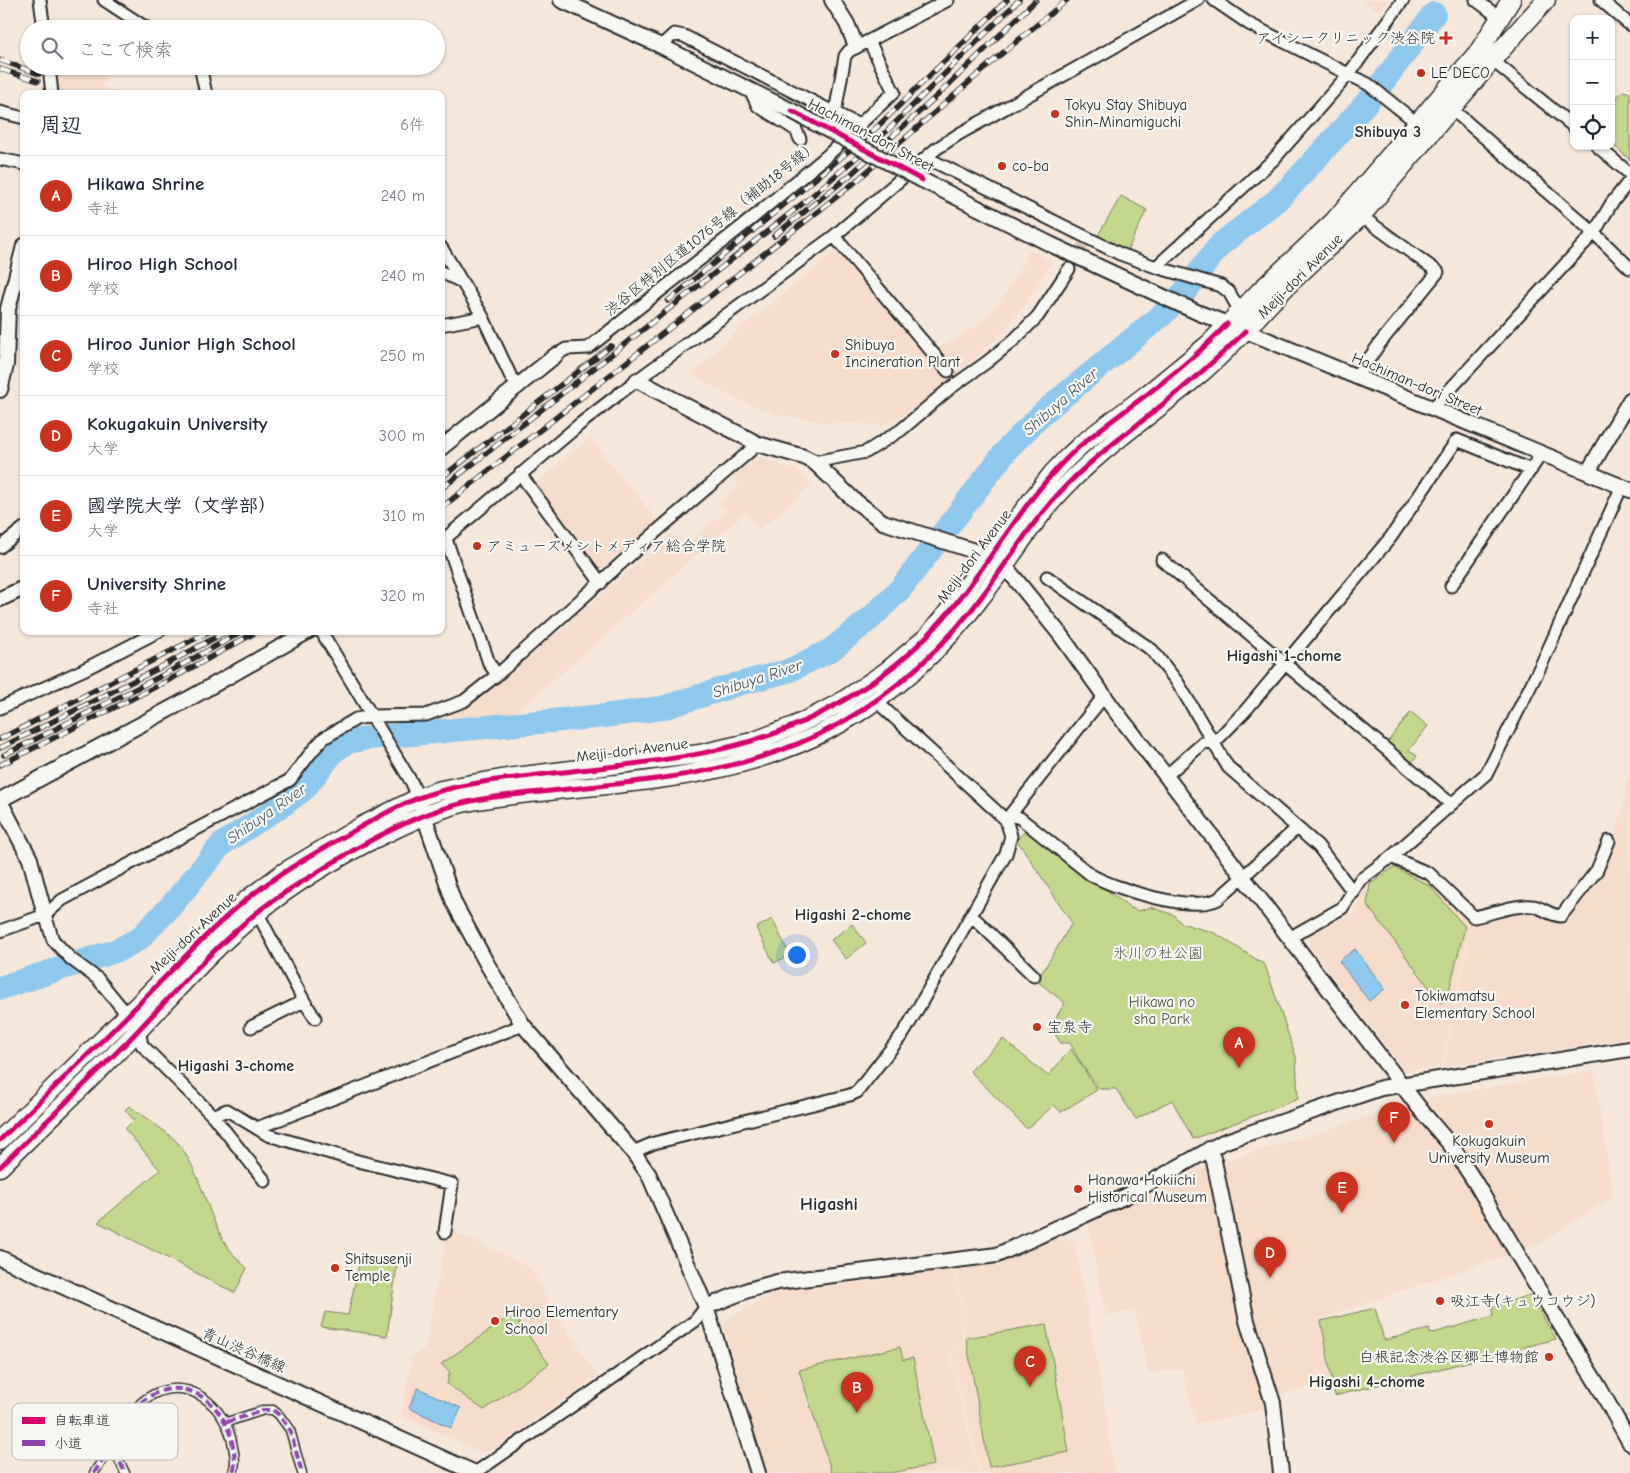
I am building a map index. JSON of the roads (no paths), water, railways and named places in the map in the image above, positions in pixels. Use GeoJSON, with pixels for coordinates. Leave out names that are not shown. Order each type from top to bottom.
{"type":"FeatureCollection","features":[{"type":"Feature","properties":{"kind":"main road","name":"Meiji-dori Avenue"},"geometry":{"type":"LineString","coordinates":[[0,1140],[199,966],[257,912],[332,863],[370,842],[443,808],[488,798],[692,774],[739,765],[774,754],[814,737],[850,718],[876,701],[920,667],[939,648],[987,589],[997,560],[1052,474],[1083,443],[1150,393],[1199,353],[1258,292],[1333,222],[1478,51],[1511,0]]}},
{"type":"Feature","properties":{"kind":"main road","name":"Meiji-dori Avenue"},"geometry":{"type":"LineString","coordinates":[[0,1167],[133,1022],[188,954],[248,898],[283,872],[362,826],[418,798],[437,791],[484,782],[718,751],[752,742],[794,726],[843,701],[887,671],[927,637],[1084,468],[1199,375],[1246,331],[1283,290],[1361,216],[1492,60],[1546,0]]}},
{"type":"Feature","properties":{"kind":"street"},"geometry":{"type":"LineString","coordinates":[[40,0],[43,20]]}},
{"type":"Feature","properties":{"kind":"street"},"geometry":{"type":"LineString","coordinates":[[104,0],[134,20]]}},
{"type":"Feature","properties":{"kind":"street","name":"Hachiman-dori Street"},"geometry":{"type":"LineString","coordinates":[[561,0],[661,46],[750,90],[922,180],[1191,310],[1357,376],[1432,409],[1626,488]]}},
{"type":"Feature","properties":{"kind":"street"},"geometry":{"type":"LineString","coordinates":[[832,0],[862,43]]}},
{"type":"Feature","properties":{"kind":"street"},"geometry":{"type":"LineString","coordinates":[[835,114],[845,56],[849,50],[948,0]]}},
{"type":"Feature","properties":{"kind":"street"},"geometry":{"type":"LineString","coordinates":[[445,539],[520,474],[637,380],[834,236],[936,149],[959,134],[1198,0]]}},
{"type":"Feature","properties":{"kind":"street"},"geometry":{"type":"LineString","coordinates":[[1214,0],[1249,24],[1366,83],[1417,123]]}},
{"type":"Feature","properties":{"kind":"street"},"geometry":{"type":"LineString","coordinates":[[1156,267],[1273,160],[1348,75],[1403,0]]}},
{"type":"Feature","properties":{"kind":"street"},"geometry":{"type":"LineString","coordinates":[[1476,0],[1500,18]]}},
{"type":"Feature","properties":{"kind":"street"},"geometry":{"type":"LineString","coordinates":[[1601,0],[1630,25]]}},
{"type":"Feature","properties":{"kind":"street"},"geometry":{"type":"LineString","coordinates":[[661,46],[674,34],[684,36],[859,125]]}},
{"type":"Feature","properties":{"kind":"street","name":"渋谷区特別区道1076号線（補助18号線）"},"geometry":{"type":"LineString","coordinates":[[445,445],[566,349],[588,348],[750,220],[828,155],[894,92],[862,43]]}},
{"type":"Feature","properties":{"kind":"street"},"geometry":{"type":"LineString","coordinates":[[1492,60],[1570,124]]}},
{"type":"Feature","properties":{"kind":"street"},"geometry":{"type":"LineString","coordinates":[[50,75],[52,90]]}},
{"type":"Feature","properties":{"kind":"street"},"geometry":{"type":"LineString","coordinates":[[202,75],[205,90]]}},
{"type":"Feature","properties":{"kind":"street"},"geometry":{"type":"LineString","coordinates":[[750,90],[758,106],[796,130],[800,139]]}},
{"type":"Feature","properties":{"kind":"street"},"geometry":{"type":"LineString","coordinates":[[0,112],[20,117]]}},
{"type":"Feature","properties":{"kind":"street"},"geometry":{"type":"LineString","coordinates":[[1446,114],[1454,112],[1461,117],[1594,233],[1630,268]]}},
{"type":"Feature","properties":{"kind":"street"},"geometry":{"type":"LineString","coordinates":[[1602,150],[1630,174]]}},
{"type":"Feature","properties":{"kind":"street"},"geometry":{"type":"LineString","coordinates":[[927,158],[1120,254],[1156,267],[1221,286],[1229,292],[1240,311],[1246,331]]}},
{"type":"Feature","properties":{"kind":"street"},"geometry":{"type":"LineString","coordinates":[[0,159],[20,163]]}},
{"type":"Feature","properties":{"kind":"street"},"geometry":{"type":"LineString","coordinates":[[1432,409],[1594,233],[1611,204],[1630,180]]}},
{"type":"Feature","properties":{"kind":"street"},"geometry":{"type":"LineString","coordinates":[[1357,376],[1380,343],[1438,272],[1361,216]]}},
{"type":"Feature","properties":{"kind":"street"},"geometry":{"type":"LineString","coordinates":[[834,236],[948,371]]}},
{"type":"Feature","properties":{"kind":"street"},"geometry":{"type":"LineString","coordinates":[[445,254],[483,317],[511,377],[519,387]]}},
{"type":"Feature","properties":{"kind":"street"},"geometry":{"type":"LineString","coordinates":[[0,390],[6,365],[8,309],[20,262]]}},
{"type":"Feature","properties":{"kind":"street"},"geometry":{"type":"LineString","coordinates":[[814,462],[866,452],[901,430],[1014,340],[1038,316],[1069,269]]}},
{"type":"Feature","properties":{"kind":"street"},"geometry":{"type":"LineString","coordinates":[[445,274],[463,283]]}},
{"type":"Feature","properties":{"kind":"street"},"geometry":{"type":"LineString","coordinates":[[445,324],[483,317]]}},
{"type":"Feature","properties":{"kind":"street"},"geometry":{"type":"LineString","coordinates":[[637,380],[758,444],[814,462],[877,519],[997,560],[1059,632],[1104,696],[1452,1148],[1475,1182],[1534,1282],[1599,1386],[1630,1443]]}},
{"type":"Feature","properties":{"kind":"street"},"geometry":{"type":"LineString","coordinates":[[1588,472],[1630,400]]}},
{"type":"Feature","properties":{"kind":"street"},"geometry":{"type":"LineString","coordinates":[[1166,776],[1203,743],[1216,741],[1240,716],[1390,538],[1457,440],[1531,470]]}},
{"type":"Feature","properties":{"kind":"street"},"geometry":{"type":"LineString","coordinates":[[0,932],[45,915],[62,900],[85,887],[290,780],[312,750],[324,738],[356,719],[426,715],[464,700],[497,675],[657,531],[758,444]]}},
{"type":"Feature","properties":{"kind":"street"},"geometry":{"type":"LineString","coordinates":[[1451,586],[1542,453]]}},
{"type":"Feature","properties":{"kind":"street"},"geometry":{"type":"LineString","coordinates":[[520,474],[600,583]]}},
{"type":"Feature","properties":{"kind":"street"},"geometry":{"type":"LineString","coordinates":[[1289,938],[1342,908],[1360,880],[1391,857],[1487,773],[1626,488]]}},
{"type":"Feature","properties":{"kind":"street"},"geometry":{"type":"LineString","coordinates":[[0,547],[20,531]]}},
{"type":"Feature","properties":{"kind":"street"},"geometry":{"type":"LineString","coordinates":[[445,543],[489,663],[497,675]]}},
{"type":"Feature","properties":{"kind":"street"},"geometry":{"type":"LineString","coordinates":[[1162,560],[1451,804]]}},
{"type":"Feature","properties":{"kind":"street"},"geometry":{"type":"LineString","coordinates":[[1047,577],[1152,650],[1178,683],[1228,767],[1318,846],[1353,893]]}},
{"type":"Feature","properties":{"kind":"street"},"geometry":{"type":"LineString","coordinates":[[0,599],[20,590]]}},
{"type":"Feature","properties":{"kind":"street"},"geometry":{"type":"LineString","coordinates":[[0,708],[83,670],[151,635]]}},
{"type":"Feature","properties":{"kind":"street"},"geometry":{"type":"LineString","coordinates":[[266,1181],[213,1116],[142,1045],[133,1022],[98,980],[71,959],[53,940],[30,859],[0,800],[302,635]]}},
{"type":"Feature","properties":{"kind":"street"},"geometry":{"type":"LineString","coordinates":[[323,635],[412,783],[454,903],[523,1025],[633,1152],[649,1175],[706,1307],[758,1473]]}},
{"type":"Feature","properties":{"kind":"street"},"geometry":{"type":"LineString","coordinates":[[1008,818],[1104,696]]}},
{"type":"Feature","properties":{"kind":"street"},"geometry":{"type":"LineString","coordinates":[[633,1152],[654,1143],[857,1092],[905,1030],[1006,854],[1012,836],[1008,818],[876,701]]}},
{"type":"Feature","properties":{"kind":"street"},"geometry":{"type":"LineString","coordinates":[[1008,818],[1020,818],[1091,875],[1103,881],[1168,901],[1199,903],[1213,901],[1223,894],[1297,828]]}},
{"type":"Feature","properties":{"kind":"street"},"geometry":{"type":"LineString","coordinates":[[1391,857],[1430,874],[1474,917],[1497,910],[1533,906],[1552,916],[1561,916],[1596,870],[1610,841]]}},
{"type":"Feature","properties":{"kind":"street"},"geometry":{"type":"LineString","coordinates":[[257,912],[315,1018]]}},
{"type":"Feature","properties":{"kind":"street"},"geometry":{"type":"LineString","coordinates":[[970,916],[1034,976]]}},
{"type":"Feature","properties":{"kind":"street"},"geometry":{"type":"LineString","coordinates":[[251,1027],[304,1001]]}},
{"type":"Feature","properties":{"kind":"street"},"geometry":{"type":"LineString","coordinates":[[257,1128],[523,1025]]}},
{"type":"Feature","properties":{"kind":"street"},"geometry":{"type":"LineString","coordinates":[[475,1473],[695,1321],[706,1307],[754,1287],[776,1282],[997,1255],[1126,1196],[1223,1142],[1373,1091],[1402,1084],[1630,1049]]}},
{"type":"Feature","properties":{"kind":"street"},"geometry":{"type":"LineString","coordinates":[[213,1116],[227,1110],[268,1135],[358,1161],[452,1184],[445,1232]]}},
{"type":"Feature","properties":{"kind":"street"},"geometry":{"type":"LineString","coordinates":[[1208,1149],[1214,1161],[1247,1321],[1272,1403],[1280,1473]]}},
{"type":"Feature","properties":{"kind":"street","name":"青山渋谷橋線"},"geometry":{"type":"LineString","coordinates":[[0,1258],[475,1473]]}},
{"type":"Feature","properties":{"kind":"street"},"geometry":{"type":"LineString","coordinates":[[142,1403],[151,1396],[172,1388],[185,1390],[205,1398],[221,1413],[226,1422],[233,1442],[236,1464],[233,1473]]}},
{"type":"Feature","properties":{"kind":"street"},"geometry":{"type":"LineString","coordinates":[[226,1422],[264,1410],[272,1410],[279,1415],[290,1430],[302,1473]]}},
{"type":"Feature","properties":{"kind":"street"},"geometry":{"type":"LineString","coordinates":[[94,1473],[103,1460]]}},
{"type":"Feature","properties":{"kind":"street"},"geometry":{"type":"LineString","coordinates":[[119,1460],[125,1473]]}},
{"type":"Feature","properties":{"kind":"water"},"geometry":{"type":"Polygon","coordinates":[[[1355,949],[1385,989],[1369,1001],[1339,961],[1355,949]]]}},
{"type":"Feature","properties":{"kind":"water"},"geometry":{"type":"Polygon","coordinates":[[[418,1388],[461,1408],[451,1428],[409,1408],[418,1388]]]}},
{"type":"Feature","properties":{"kind":"waterway","name":"Shibuya River"},"geometry":{"type":"LineString","coordinates":[[1383,82],[1434,14]]}},
{"type":"Feature","properties":{"kind":"waterway","name":"Shibuya River"},"geometry":{"type":"LineString","coordinates":[[0,988],[118,950],[139,939],[171,906],[222,844],[304,789],[334,751],[348,742],[369,738],[604,716],[662,708],[738,684],[788,671],[831,650],[871,618],[902,587],[1009,447],[1044,412],[1162,315],[1188,288],[1221,244],[1276,201],[1369,100]]}},
{"type":"Feature","properties":{"kind":"tunnel"},"geometry":{"type":"LineString","coordinates":[[1069,269],[1086,241]]}},
{"type":"Feature","properties":{"kind":"railway"},"geometry":{"type":"LineString","coordinates":[[668,301],[874,130],[1007,0]]}},
{"type":"Feature","properties":{"kind":"railway"},"geometry":{"type":"LineString","coordinates":[[445,486],[807,200],[887,131],[1019,0]]}},
{"type":"Feature","properties":{"kind":"railway"},"geometry":{"type":"LineString","coordinates":[[774,236],[849,176],[940,93],[1036,0]]}},
{"type":"Feature","properties":{"kind":"railway"},"geometry":{"type":"LineString","coordinates":[[445,505],[854,183],[999,56],[1067,0]]}},
{"type":"Feature","properties":{"kind":"railway"},"geometry":{"type":"LineString","coordinates":[[0,60],[20,67]]}},
{"type":"Feature","properties":{"kind":"railway"},"geometry":{"type":"LineString","coordinates":[[0,69],[38,81]]}},
{"type":"Feature","properties":{"kind":"railway"},"geometry":{"type":"LineString","coordinates":[[445,475],[611,346]]}},
{"type":"Feature","properties":{"kind":"railway"},"geometry":{"type":"LineString","coordinates":[[0,739],[202,635]]}},
{"type":"Feature","properties":{"kind":"railway"},"geometry":{"type":"LineString","coordinates":[[0,748],[165,665],[220,635]]}},
{"type":"Feature","properties":{"kind":"railway"},"geometry":{"type":"LineString","coordinates":[[4,755],[167,673],[236,635]]}},
{"type":"Feature","properties":{"kind":"railway"},"geometry":{"type":"LineString","coordinates":[[0,765],[171,679],[251,635]]}},
{"type":"Feature","properties":{"kind":"place","name":"アイシークリニック渋谷院"},"geometry":{"type":"Point","coordinates":[1446,38]}},
{"type":"Feature","properties":{"kind":"place","name":"LE DECO"},"geometry":{"type":"Point","coordinates":[1421,73]}},
{"type":"Feature","properties":{"kind":"place","name":"Tokyu Stay Shibuya Shin-Minamiguchi"},"geometry":{"type":"Point","coordinates":[1055,114]}},
{"type":"Feature","properties":{"kind":"place","name":"co-ba"},"geometry":{"type":"Point","coordinates":[1002,166]}},
{"type":"Feature","properties":{"kind":"place","name":"Shibuya Incineration Plant"},"geometry":{"type":"Point","coordinates":[835,354]}},
{"type":"Feature","properties":{"kind":"place","name":"アミューズメントメディア総合学院"},"geometry":{"type":"Point","coordinates":[477,546]}},
{"type":"Feature","properties":{"kind":"place","name":"Tokiwamatsu Elementary School"},"geometry":{"type":"Point","coordinates":[1405,1005]}},
{"type":"Feature","properties":{"kind":"place","name":"宝泉寺"},"geometry":{"type":"Point","coordinates":[1037,1027]}},
{"type":"Feature","properties":{"kind":"place","name":"Hikawa Shrine"},"geometry":{"type":"Point","coordinates":[1239,1068]}},
{"type":"Feature","properties":{"kind":"place","name":"Kokugakuin University Museum"},"geometry":{"type":"Point","coordinates":[1489,1124]}},
{"type":"Feature","properties":{"kind":"place","name":"University Shrine"},"geometry":{"type":"Point","coordinates":[1394,1143]}},
{"type":"Feature","properties":{"kind":"place","name":"Hanawa Hokiichi Historical Museum"},"geometry":{"type":"Point","coordinates":[1078,1189]}},
{"type":"Feature","properties":{"kind":"place","name":"國学院大学（文学部）"},"geometry":{"type":"Point","coordinates":[1342,1213]}},
{"type":"Feature","properties":{"kind":"place","name":"Shitsusenji Temple"},"geometry":{"type":"Point","coordinates":[335,1268]}},
{"type":"Feature","properties":{"kind":"place","name":"Kokugakuin University"},"geometry":{"type":"Point","coordinates":[1270,1278]}},
{"type":"Feature","properties":{"kind":"place","name":"吸江寺(キュウコウジ)"},"geometry":{"type":"Point","coordinates":[1440,1301]}},
{"type":"Feature","properties":{"kind":"place","name":"Hiroo Elementary School"},"geometry":{"type":"Point","coordinates":[495,1321]}},
{"type":"Feature","properties":{"kind":"place","name":"白根記念渋谷区郷土博物館"},"geometry":{"type":"Point","coordinates":[1549,1357]}},
{"type":"Feature","properties":{"kind":"place","name":"Hiroo Junior High School"},"geometry":{"type":"Point","coordinates":[1030,1387]}},
{"type":"Feature","properties":{"kind":"place","name":"Hiroo High School"},"geometry":{"type":"Point","coordinates":[857,1413]}},
{"type":"Feature","properties":{"kind":"district","name":"Shibuya 3"},"geometry":{"type":"Point","coordinates":[1388,131]}},
{"type":"Feature","properties":{"kind":"district","name":"Higashi 1-chome"},"geometry":{"type":"Point","coordinates":[1284,655]}},
{"type":"Feature","properties":{"kind":"district","name":"Higashi 2-chome"},"geometry":{"type":"Point","coordinates":[853,914]}},
{"type":"Feature","properties":{"kind":"district","name":"Higashi 3-chome"},"geometry":{"type":"Point","coordinates":[236,1065]}},
{"type":"Feature","properties":{"kind":"district","name":"Higashi"},"geometry":{"type":"Point","coordinates":[829,1204]}},
{"type":"Feature","properties":{"kind":"district","name":"Higashi 4-chome"},"geometry":{"type":"Point","coordinates":[1367,1381]}},
{"type":"Feature","properties":{"kind":"park label","name":"氷川の杜公園"},"geometry":{"type":"Point","coordinates":[1158,953]}},
{"type":"Feature","properties":{"kind":"park label","name":"Hikawa no sha Park"},"geometry":{"type":"Point","coordinates":[1162,1010]}}]}
